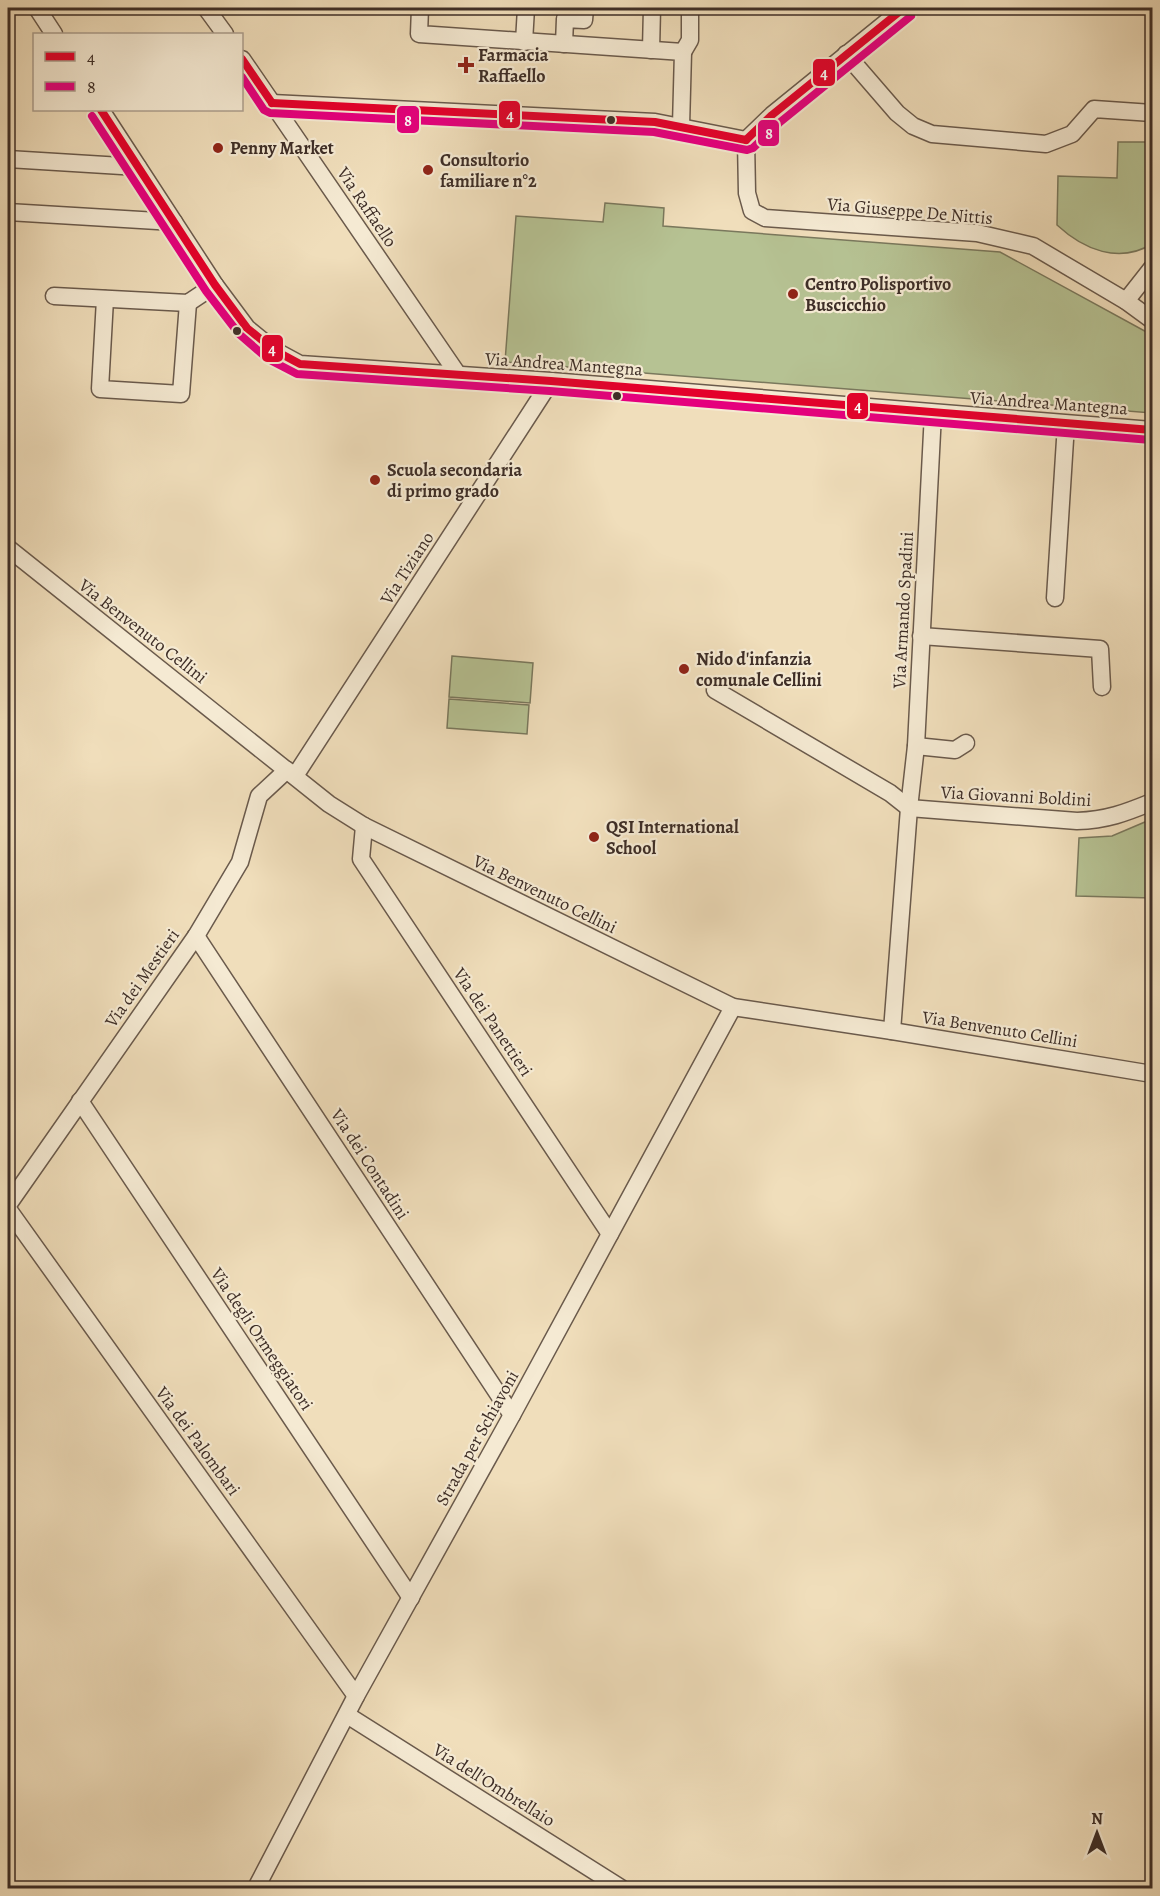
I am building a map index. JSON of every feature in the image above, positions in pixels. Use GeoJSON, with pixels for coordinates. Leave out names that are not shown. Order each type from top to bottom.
{"type":"FeatureCollection","features":[{"type":"Feature","properties":{"kind":"street"},"geometry":{"type":"LineString","coordinates":[[37,8],[53,33]]}},
{"type":"Feature","properties":{"kind":"street"},"geometry":{"type":"LineString","coordinates":[[206,8],[224,33]]}},
{"type":"Feature","properties":{"kind":"street"},"geometry":{"type":"LineString","coordinates":[[420,8],[419,34],[683,52]]}},
{"type":"Feature","properties":{"kind":"street"},"geometry":{"type":"LineString","coordinates":[[524,42],[526,8]]}},
{"type":"Feature","properties":{"kind":"street"},"geometry":{"type":"LineString","coordinates":[[564,44],[565,19],[584,20],[585,8]]}},
{"type":"Feature","properties":{"kind":"street"},"geometry":{"type":"LineString","coordinates":[[651,50],[652,8]]}},
{"type":"Feature","properties":{"kind":"street"},"geometry":{"type":"LineString","coordinates":[[681,126],[683,52],[690,40],[690,8]]}},
{"type":"Feature","properties":{"kind":"street"},"geometry":{"type":"LineString","coordinates":[[272,103],[655,122],[746,140],[772,115],[904,8]]}},
{"type":"Feature","properties":{"kind":"street"},"geometry":{"type":"LineString","coordinates":[[846,54],[897,113],[913,126],[932,134],[1046,144],[1072,134],[1094,109],[1152,113]]}},
{"type":"Feature","properties":{"kind":"street","name":"Via Raffaello"},"geometry":{"type":"LineString","coordinates":[[243,60],[459,376]]}},
{"type":"Feature","properties":{"kind":"street","name":"Via Andrea Mantegna"},"geometry":{"type":"LineString","coordinates":[[102,111],[215,285],[247,328],[274,350],[300,364],[551,381],[1152,430]]}},
{"type":"Feature","properties":{"kind":"street","name":"Via Giuseppe De Nittis"},"geometry":{"type":"LineString","coordinates":[[746,140],[747,194],[752,211],[765,218],[977,233],[1033,246],[1152,320]]}},
{"type":"Feature","properties":{"kind":"street"},"geometry":{"type":"LineString","coordinates":[[8,159],[138,167]]}},
{"type":"Feature","properties":{"kind":"street"},"geometry":{"type":"LineString","coordinates":[[8,212],[174,222]]}},
{"type":"Feature","properties":{"kind":"street"},"geometry":{"type":"LineString","coordinates":[[1126,302],[1152,268]]}},
{"type":"Feature","properties":{"kind":"street"},"geometry":{"type":"LineString","coordinates":[[54,296],[188,303],[215,285]]}},
{"type":"Feature","properties":{"kind":"street"},"geometry":{"type":"LineString","coordinates":[[105,299],[100,389],[182,394],[188,303]]}},
{"type":"Feature","properties":{"kind":"street","name":"Via Tiziano"},"geometry":{"type":"LineString","coordinates":[[291,773],[551,381]]}},
{"type":"Feature","properties":{"kind":"street","name":"Via Armando Spadini"},"geometry":{"type":"LineString","coordinates":[[892,1031],[916,746],[933,413]]}},
{"type":"Feature","properties":{"kind":"street"},"geometry":{"type":"LineString","coordinates":[[1055,598],[1066,424]]}},
{"type":"Feature","properties":{"kind":"street","name":"Via Benvenuto Cellini"},"geometry":{"type":"LineString","coordinates":[[8,548],[329,804],[364,826],[733,1007],[1152,1074]]}},
{"type":"Feature","properties":{"kind":"street"},"geometry":{"type":"LineString","coordinates":[[921,636],[1100,649],[1102,687]]}},
{"type":"Feature","properties":{"kind":"street"},"geometry":{"type":"LineString","coordinates":[[715,690],[890,793],[909,808]]}},
{"type":"Feature","properties":{"kind":"street"},"geometry":{"type":"LineString","coordinates":[[916,746],[955,750],[966,743]]}},
{"type":"Feature","properties":{"kind":"street","name":"Via dei Mestieri"},"geometry":{"type":"LineString","coordinates":[[8,1203],[196,936],[240,862],[259,796],[291,773]]}},
{"type":"Feature","properties":{"kind":"street","name":"Via Giovanni Boldini"},"geometry":{"type":"LineString","coordinates":[[909,808],[1077,821],[1119,816],[1152,802]]}},
{"type":"Feature","properties":{"kind":"street","name":"Via dei Panettieri"},"geometry":{"type":"LineString","coordinates":[[364,826],[361,859],[610,1234]]}},
{"type":"Feature","properties":{"kind":"street","name":"Via dei Contadini"},"geometry":{"type":"LineString","coordinates":[[196,936],[512,1415]]}},
{"type":"Feature","properties":{"kind":"street","name":"Strada per Schiavoni"},"geometry":{"type":"LineString","coordinates":[[256,1888],[356,1696],[512,1415],[733,1007]]}},
{"type":"Feature","properties":{"kind":"street","name":"Via degli Ormeggiatori"},"geometry":{"type":"LineString","coordinates":[[80,1101],[411,1598]]}},
{"type":"Feature","properties":{"kind":"street","name":"Via dei Palombari"},"geometry":{"type":"LineString","coordinates":[[8,1203],[356,1696]]}},
{"type":"Feature","properties":{"kind":"street","name":"Via dell'Ombrellaio"},"geometry":{"type":"LineString","coordinates":[[347,1715],[621,1888]]}},
{"type":"Feature","properties":{"kind":"green space"},"geometry":{"type":"Polygon","coordinates":[[[1118,142],[1152,142],[1152,244],[1127,253],[1102,251],[1090,247],[1067,234],[1057,225],[1058,176],[1117,178],[1118,142]]]}},
{"type":"Feature","properties":{"kind":"green space","name":"Centro Polisportivo Buscicchio"},"geometry":{"type":"Polygon","coordinates":[[[605,203],[664,208],[663,226],[1000,252],[1152,335],[1152,413],[505,362],[516,216],[603,222],[605,203]]]}},
{"type":"Feature","properties":{"kind":"green space"},"geometry":{"type":"Polygon","coordinates":[[[452,656],[533,663],[530,703],[449,697],[452,656]]]}},
{"type":"Feature","properties":{"kind":"green space"},"geometry":{"type":"Polygon","coordinates":[[[449,699],[529,705],[527,734],[447,728],[449,699]]]}},
{"type":"Feature","properties":{"kind":"green space"},"geometry":{"type":"Polygon","coordinates":[[[1152,819],[1152,898],[1076,896],[1079,838],[1112,836],[1152,819]]]}},
{"type":"Feature","properties":{"kind":"transit line","name":"4"},"geometry":{"type":"LineString","coordinates":[[746,140],[772,115],[904,8]]}},
{"type":"Feature","properties":{"kind":"transit line","name":"8"},"geometry":{"type":"LineString","coordinates":[[243,78],[264,110],[270,113],[654,132],[747,150],[753,148],[779,123],[911,16]]}},
{"type":"Feature","properties":{"kind":"transit line","name":"4"},"geometry":{"type":"LineString","coordinates":[[243,60],[272,103]]}},
{"type":"Feature","properties":{"kind":"transit line","name":"4"},"geometry":{"type":"LineString","coordinates":[[272,103],[655,122],[746,140]]}},
{"type":"Feature","properties":{"kind":"transit line","name":"4"},"geometry":{"type":"LineString","coordinates":[[102,111],[215,285],[247,328],[274,350],[300,364],[551,381],[1152,430]]}},
{"type":"Feature","properties":{"kind":"transit line","name":"8"},"geometry":{"type":"LineString","coordinates":[[92,116],[206,291],[239,334],[268,359],[297,374],[550,391],[1151,440]]}},
{"type":"Feature","properties":{"kind":"place","name":"Farmacia Raffaello"},"geometry":{"type":"Point","coordinates":[466,65]}},
{"type":"Feature","properties":{"kind":"place","name":"Penny Market"},"geometry":{"type":"Point","coordinates":[218,148]}},
{"type":"Feature","properties":{"kind":"place","name":"Consultorio familiare n°2"},"geometry":{"type":"Point","coordinates":[428,170]}},
{"type":"Feature","properties":{"kind":"place","name":"Centro Polisportivo Buscicchio"},"geometry":{"type":"Point","coordinates":[793,294]}},
{"type":"Feature","properties":{"kind":"place","name":"Scuola secondaria di primo grado"},"geometry":{"type":"Point","coordinates":[375,480]}},
{"type":"Feature","properties":{"kind":"place","name":"Nido d'infanzia comunale Cellini"},"geometry":{"type":"Point","coordinates":[684,669]}},
{"type":"Feature","properties":{"kind":"place","name":"QSI International School"},"geometry":{"type":"Point","coordinates":[594,837]}}]}
